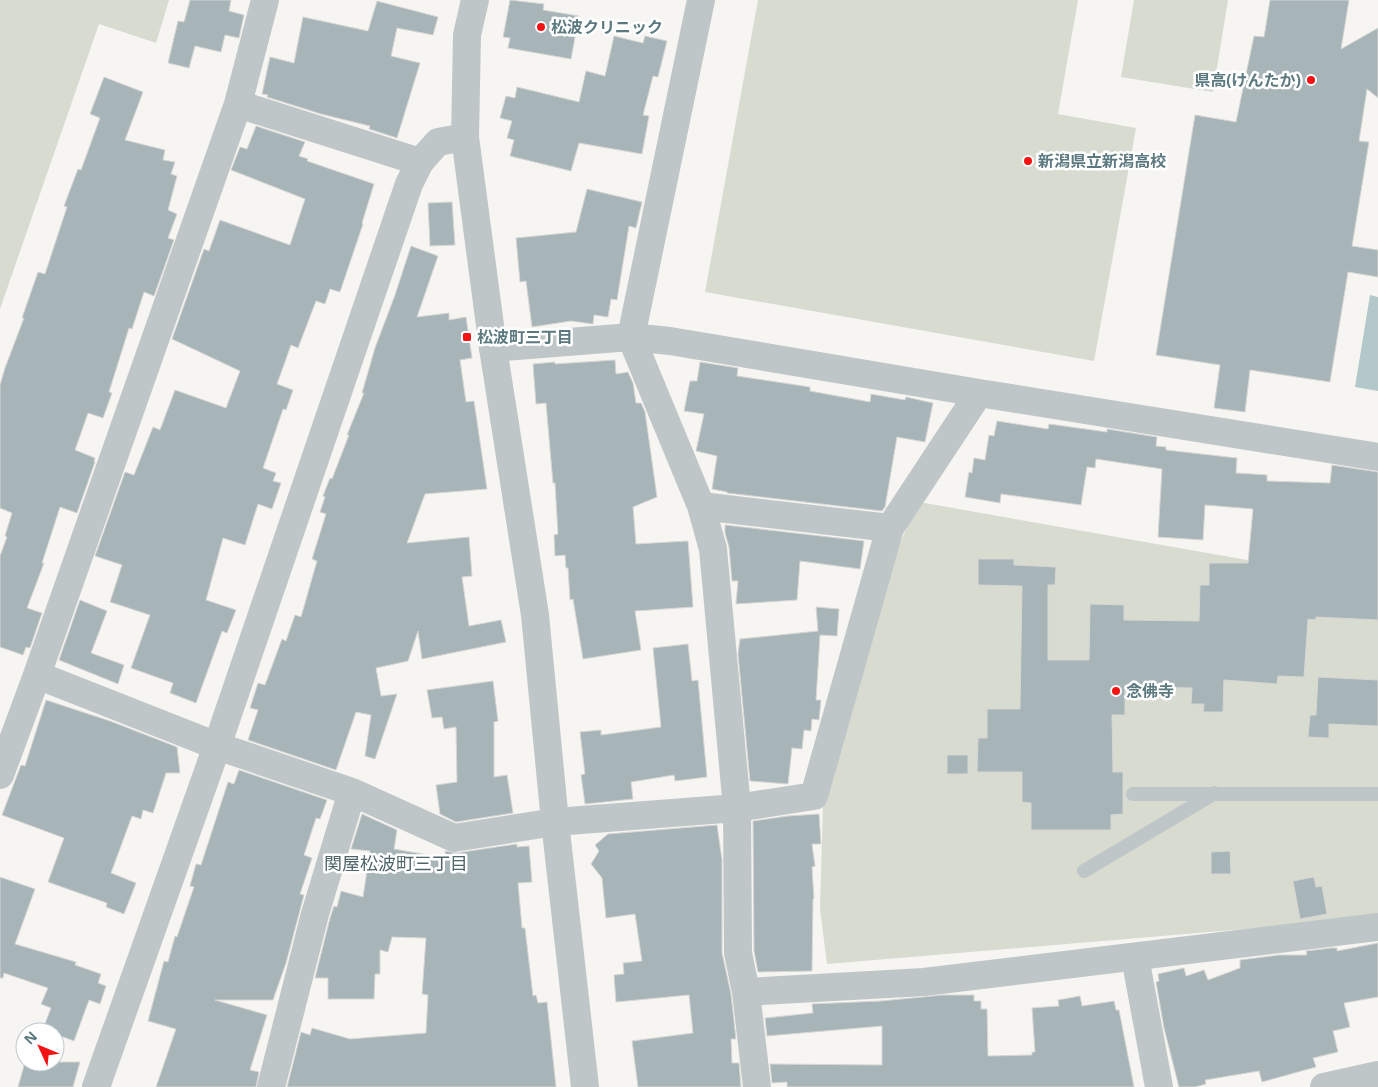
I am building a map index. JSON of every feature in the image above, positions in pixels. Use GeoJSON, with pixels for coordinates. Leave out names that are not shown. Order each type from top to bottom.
{"type":"FeatureCollection","features":[{"type":"Feature","properties":{"kind":"street"},"geometry":{"type":"LineString","coordinates":[[0,774],[37,675],[238,104],[265,0]]}},
{"type":"Feature","properties":{"kind":"street"},"geometry":{"type":"LineString","coordinates":[[475,0],[467,35],[465,137],[493,348],[535,615],[555,822],[585,1087]]}},
{"type":"Feature","properties":{"kind":"street"},"geometry":{"type":"LineString","coordinates":[[701,0],[631,337],[701,506],[713,549],[737,808],[738,953],[746,992],[758,1087]]}},
{"type":"Feature","properties":{"kind":"street"},"geometry":{"type":"LineString","coordinates":[[238,104],[420,162]]}},
{"type":"Feature","properties":{"kind":"street"},"geometry":{"type":"LineString","coordinates":[[96,1087],[217,746],[409,184],[420,162],[438,142],[465,137]]}},
{"type":"Feature","properties":{"kind":"street"},"geometry":{"type":"LineString","coordinates":[[493,348],[631,337],[670,341],[1378,457]]}},
{"type":"Feature","properties":{"kind":"street"},"geometry":{"type":"LineString","coordinates":[[37,675],[217,746],[352,792],[454,838],[555,822],[737,808],[814,796],[890,528],[979,393]]}},
{"type":"Feature","properties":{"kind":"street"},"geometry":{"type":"LineString","coordinates":[[701,506],[890,528]]}},
{"type":"Feature","properties":{"kind":"street"},"geometry":{"type":"LineString","coordinates":[[270,1087],[315,914],[352,792]]}},
{"type":"Feature","properties":{"kind":"street"},"geometry":{"type":"LineString","coordinates":[[746,992],[924,982],[1378,927]]}},
{"type":"Feature","properties":{"kind":"street"},"geometry":{"type":"LineString","coordinates":[[1135,956],[1158,1087]]}},
{"type":"Feature","properties":{"kind":"street"},"geometry":{"type":"LineString","coordinates":[[1324,1087],[1378,1075]]}},
{"type":"Feature","properties":{"kind":"lane"},"geometry":{"type":"LineString","coordinates":[[1084,871],[1215,793]]}},
{"type":"Feature","properties":{"kind":"lane"},"geometry":{"type":"LineString","coordinates":[[1134,794],[1378,794]]}},
{"type":"Feature","properties":{"kind":"shaded area"},"geometry":{"type":"Polygon","coordinates":[[[0,0],[169,0],[156,43],[99,24],[0,309],[0,0]]]}},
{"type":"Feature","properties":{"kind":"shaded area"},"geometry":{"type":"Polygon","coordinates":[[[758,0],[1078,0],[1058,114],[1136,128],[1094,361],[705,292],[758,0]]]}},
{"type":"Feature","properties":{"kind":"shaded area"},"geometry":{"type":"Polygon","coordinates":[[[1134,0],[1228,0],[1213,92],[1121,77],[1134,0]]]}},
{"type":"Feature","properties":{"kind":"shaded area"},"geometry":{"type":"Polygon","coordinates":[[[1370,295],[1378,297],[1378,391],[1355,387],[1370,295]]]}},
{"type":"Feature","properties":{"kind":"shaded area","name":"念佛寺"},"geometry":{"type":"Polygon","coordinates":[[[919,502],[1247,560],[1378,568],[1378,918],[827,964],[820,909],[823,805],[884,577],[919,502]]]}},
{"type":"Feature","properties":{"kind":"building"},"geometry":{"type":"Polygon","coordinates":[[[190,0],[231,0],[229,11],[244,15],[239,38],[225,35],[221,52],[195,46],[189,68],[168,63],[178,21],[184,22],[190,0]]]}},
{"type":"Feature","properties":{"kind":"building","name":"松波クリニック"},"geometry":{"type":"Polygon","coordinates":[[[510,0],[544,4],[543,10],[579,16],[571,59],[508,48],[510,38],[503,37],[510,0]]]}},
{"type":"Feature","properties":{"kind":"building"},"geometry":{"type":"Polygon","coordinates":[[[1270,0],[1349,0],[1341,49],[1378,28],[1378,98],[1367,89],[1359,141],[1369,142],[1352,246],[1378,250],[1378,277],[1348,272],[1330,382],[1250,370],[1245,412],[1214,408],[1220,365],[1156,355],[1195,115],[1236,122],[1254,36],[1264,37],[1270,0]]]}},
{"type":"Feature","properties":{"kind":"building"},"geometry":{"type":"Polygon","coordinates":[[[377,1],[438,17],[433,35],[397,28],[391,56],[420,63],[397,138],[369,129],[370,126],[321,114],[262,94],[270,57],[294,63],[303,17],[368,31],[377,1]]]}},
{"type":"Feature","properties":{"kind":"building"},"geometry":{"type":"Polygon","coordinates":[[[614,36],[643,43],[645,36],[667,41],[658,77],[653,76],[643,115],[649,116],[642,154],[579,143],[571,171],[510,156],[514,140],[507,138],[512,121],[500,118],[506,96],[515,98],[517,87],[579,102],[586,71],[605,76],[614,36]]]}},
{"type":"Feature","properties":{"kind":"building"},"geometry":{"type":"Polygon","coordinates":[[[104,77],[143,92],[125,140],[165,150],[163,160],[175,162],[171,174],[177,176],[168,210],[177,214],[168,238],[174,240],[154,296],[144,292],[132,329],[129,328],[109,392],[112,393],[103,418],[88,413],[75,450],[95,458],[95,462],[77,513],[60,507],[42,563],[44,563],[27,608],[42,613],[30,648],[26,647],[23,655],[0,647],[0,556],[7,537],[5,536],[12,513],[0,508],[0,385],[38,272],[45,274],[67,207],[64,206],[78,169],[81,170],[100,118],[90,114],[104,77]]]}},
{"type":"Feature","properties":{"kind":"building"},"geometry":{"type":"Polygon","coordinates":[[[256,126],[305,142],[299,156],[308,159],[307,161],[374,184],[363,224],[340,292],[330,289],[325,304],[316,301],[298,348],[291,345],[277,384],[293,390],[286,410],[283,409],[263,468],[276,473],[273,481],[281,483],[272,509],[258,504],[245,545],[223,538],[206,600],[236,610],[227,633],[222,631],[196,703],[170,693],[173,683],[131,668],[150,615],[110,602],[122,565],[95,556],[125,472],[134,475],[153,427],[160,430],[175,390],[226,408],[240,371],[172,339],[204,249],[209,251],[220,220],[290,245],[305,199],[231,170],[240,147],[247,149],[256,126]]]}},
{"type":"Feature","properties":{"kind":"building"},"geometry":{"type":"Polygon","coordinates":[[[587,189],[642,202],[636,228],[629,226],[617,300],[611,299],[608,317],[594,315],[593,324],[571,321],[532,327],[526,281],[520,282],[516,238],[576,232],[587,189]]]}},
{"type":"Feature","properties":{"kind":"building"},"geometry":{"type":"Polygon","coordinates":[[[452,202],[455,245],[430,246],[428,203],[452,202]]]}},
{"type":"Feature","properties":{"kind":"building"},"geometry":{"type":"Polygon","coordinates":[[[411,246],[438,256],[417,317],[449,313],[449,320],[466,317],[472,358],[460,360],[466,402],[474,401],[487,489],[425,494],[407,543],[469,537],[472,576],[462,577],[469,626],[501,620],[506,642],[422,659],[418,631],[408,661],[376,668],[381,696],[397,694],[375,759],[365,756],[371,715],[356,712],[336,770],[248,740],[258,710],[250,708],[258,683],[265,685],[282,639],[286,641],[295,615],[301,617],[317,561],[312,559],[326,514],[320,512],[325,497],[323,496],[330,478],[332,479],[364,393],[362,393],[375,348],[411,246]]]}},
{"type":"Feature","properties":{"kind":"building"},"geometry":{"type":"Polygon","coordinates":[[[615,360],[616,374],[628,372],[633,383],[636,403],[641,403],[645,412],[657,497],[633,507],[636,544],[688,541],[693,607],[635,611],[641,650],[583,659],[573,599],[570,600],[568,568],[566,568],[565,555],[555,556],[554,535],[558,534],[555,483],[553,483],[546,403],[536,404],[533,364],[615,360]]]}},
{"type":"Feature","properties":{"kind":"building"},"geometry":{"type":"Polygon","coordinates":[[[700,362],[738,368],[737,376],[810,387],[810,391],[870,402],[871,394],[905,400],[906,397],[933,403],[925,442],[897,437],[885,507],[882,511],[727,493],[712,489],[717,456],[696,451],[704,414],[684,411],[690,381],[697,381],[700,362]]]}},
{"type":"Feature","properties":{"kind":"building"},"geometry":{"type":"Polygon","coordinates":[[[997,421],[1048,429],[1049,424],[1107,432],[1107,429],[1157,437],[1156,446],[1166,447],[1166,450],[1237,458],[1236,473],[1267,475],[1267,481],[1330,483],[1332,465],[1378,472],[1378,620],[1316,617],[1316,620],[1308,619],[1304,677],[1278,676],[1277,684],[1224,680],[1223,712],[1203,712],[1204,704],[1191,704],[1192,688],[1125,687],[1125,715],[1112,715],[1113,772],[1123,772],[1123,814],[1111,815],[1111,830],[1031,830],[1031,803],[1022,802],[1022,772],[977,772],[978,738],[987,738],[987,709],[1020,709],[1022,586],[978,585],[978,559],[1014,559],[1014,565],[1056,567],[1055,585],[1048,585],[1048,660],[1089,660],[1090,604],[1124,605],[1124,620],[1199,621],[1200,585],[1209,585],[1209,563],[1248,563],[1253,509],[1205,505],[1203,540],[1158,537],[1162,469],[1096,459],[1095,468],[1087,467],[1081,505],[1001,494],[1000,503],[965,497],[969,472],[972,473],[974,458],[985,460],[989,435],[994,436],[997,421]]]}},
{"type":"Feature","properties":{"kind":"building"},"geometry":{"type":"Polygon","coordinates":[[[725,525],[864,541],[860,569],[800,561],[797,600],[736,604],[738,581],[732,581],[725,525]]]}},
{"type":"Feature","properties":{"kind":"building"},"geometry":{"type":"Polygon","coordinates":[[[80,600],[107,611],[91,653],[124,665],[118,684],[59,660],[80,600]]]}},
{"type":"Feature","properties":{"kind":"building"},"geometry":{"type":"Polygon","coordinates":[[[816,607],[839,609],[837,636],[820,635],[816,700],[821,700],[819,720],[812,719],[811,731],[804,730],[802,749],[792,748],[788,784],[750,781],[738,654],[740,639],[818,631],[816,607]]]}},
{"type":"Feature","properties":{"kind":"building"},"geometry":{"type":"Polygon","coordinates":[[[688,644],[692,681],[698,680],[707,777],[675,781],[674,775],[631,782],[633,799],[585,804],[581,775],[585,774],[580,732],[601,730],[601,735],[661,727],[653,648],[688,644]]]}},
{"type":"Feature","properties":{"kind":"building"},"geometry":{"type":"Polygon","coordinates":[[[1318,677],[1378,680],[1378,726],[1329,724],[1329,738],[1308,737],[1310,715],[1316,715],[1318,677]]]}},
{"type":"Feature","properties":{"kind":"building"},"geometry":{"type":"Polygon","coordinates":[[[493,681],[498,721],[494,722],[494,777],[507,775],[513,813],[456,822],[440,814],[436,785],[457,782],[456,727],[444,729],[442,717],[432,718],[427,690],[493,681]]]}},
{"type":"Feature","properties":{"kind":"building"},"geometry":{"type":"Polygon","coordinates":[[[46,700],[110,721],[177,747],[180,773],[166,773],[153,813],[143,810],[141,819],[132,816],[111,873],[136,883],[124,914],[106,907],[107,903],[48,882],[64,838],[2,815],[21,765],[25,766],[46,700]]]}},
{"type":"Feature","properties":{"kind":"building"},"geometry":{"type":"Polygon","coordinates":[[[947,755],[968,755],[968,774],[947,774],[947,755]]]}},
{"type":"Feature","properties":{"kind":"building"},"geometry":{"type":"Polygon","coordinates":[[[239,770],[327,800],[320,819],[316,818],[304,855],[312,858],[300,894],[304,895],[286,963],[273,1000],[215,1000],[267,1015],[250,1070],[259,1072],[256,1087],[156,1087],[176,1029],[148,1021],[164,961],[168,962],[175,936],[177,937],[194,887],[190,886],[196,864],[201,865],[228,782],[234,784],[239,770]]]}},
{"type":"Feature","properties":{"kind":"building"},"geometry":{"type":"Polygon","coordinates":[[[362,814],[397,830],[394,849],[446,858],[445,851],[456,853],[517,844],[517,847],[529,846],[532,882],[518,883],[522,928],[525,928],[533,996],[536,995],[538,1003],[547,1002],[556,1087],[287,1087],[301,1032],[310,1035],[312,1028],[350,1039],[426,1033],[428,995],[422,994],[426,938],[392,937],[388,952],[380,950],[380,974],[375,974],[374,999],[328,999],[328,978],[315,978],[330,918],[334,906],[337,907],[341,891],[363,897],[370,851],[351,849],[362,814]]]}},
{"type":"Feature","properties":{"kind":"building"},"geometry":{"type":"Polygon","coordinates":[[[819,814],[821,844],[812,844],[815,866],[812,867],[814,899],[812,971],[758,972],[754,951],[753,821],[819,814]]]}},
{"type":"Feature","properties":{"kind":"building"},"geometry":{"type":"Polygon","coordinates":[[[717,825],[722,860],[722,953],[731,994],[736,1039],[731,1039],[732,1063],[739,1063],[741,1087],[638,1087],[632,1041],[693,1033],[689,995],[616,1002],[614,975],[624,974],[623,963],[642,961],[635,914],[606,918],[602,878],[591,864],[599,851],[595,845],[608,834],[717,825]]]}},
{"type":"Feature","properties":{"kind":"building"},"geometry":{"type":"Polygon","coordinates":[[[1230,851],[1231,874],[1211,874],[1211,852],[1230,851]]]}},
{"type":"Feature","properties":{"kind":"building"},"geometry":{"type":"Polygon","coordinates":[[[0,877],[35,889],[15,944],[76,962],[75,965],[101,974],[98,983],[106,986],[100,1004],[89,1000],[74,1041],[65,1038],[65,1022],[46,1022],[51,1008],[41,1004],[48,988],[4,973],[3,978],[0,978],[0,877]]]}},
{"type":"Feature","properties":{"kind":"building"},"geometry":{"type":"Polygon","coordinates":[[[1314,877],[1316,887],[1322,886],[1327,914],[1300,919],[1293,881],[1314,877]]]}},
{"type":"Feature","properties":{"kind":"building"},"geometry":{"type":"Polygon","coordinates":[[[1378,943],[1378,997],[1344,1003],[1350,1027],[1333,1031],[1338,1052],[1313,1058],[1316,1067],[1262,1082],[1259,1071],[1205,1080],[1206,1084],[1195,1087],[1179,1087],[1164,1028],[1156,982],[1159,981],[1158,974],[1184,968],[1186,976],[1204,970],[1208,980],[1240,968],[1240,960],[1279,955],[1307,955],[1306,951],[1337,948],[1337,951],[1378,943]]]}},
{"type":"Feature","properties":{"kind":"building"},"geometry":{"type":"Polygon","coordinates":[[[943,995],[974,995],[974,1001],[981,1001],[981,1009],[987,1009],[988,1056],[1032,1055],[1032,1052],[1035,1052],[1032,1008],[1059,1006],[1058,1000],[1080,996],[1082,1006],[1114,1001],[1116,1010],[1119,1010],[1134,1087],[787,1087],[787,1082],[772,1083],[770,1064],[882,1065],[882,1026],[767,1036],[765,1018],[813,1013],[812,1004],[881,1001],[943,995]]]}},
{"type":"Feature","properties":{"kind":"building"},"geometry":{"type":"Polygon","coordinates":[[[65,1062],[80,1062],[73,1087],[18,1087],[22,1072],[65,1072],[65,1062]]]}},
{"type":"Feature","properties":{"kind":"place","name":"松波クリニック"},"geometry":{"type":"Point","coordinates":[541,27]}},
{"type":"Feature","properties":{"kind":"place","name":"県高(けんたか)"},"geometry":{"type":"Point","coordinates":[1311,80]}},
{"type":"Feature","properties":{"kind":"place","name":"新潟県立新潟高校"},"geometry":{"type":"Point","coordinates":[1028,161]}},
{"type":"Feature","properties":{"kind":"place","name":"松波町三丁目"},"geometry":{"type":"Point","coordinates":[467,337]}},
{"type":"Feature","properties":{"kind":"place","name":"念佛寺"},"geometry":{"type":"Point","coordinates":[1116,691]}},
{"type":"Feature","properties":{"kind":"district","name":"関屋松波町三丁目"},"geometry":{"type":"Point","coordinates":[396,863]}}]}
